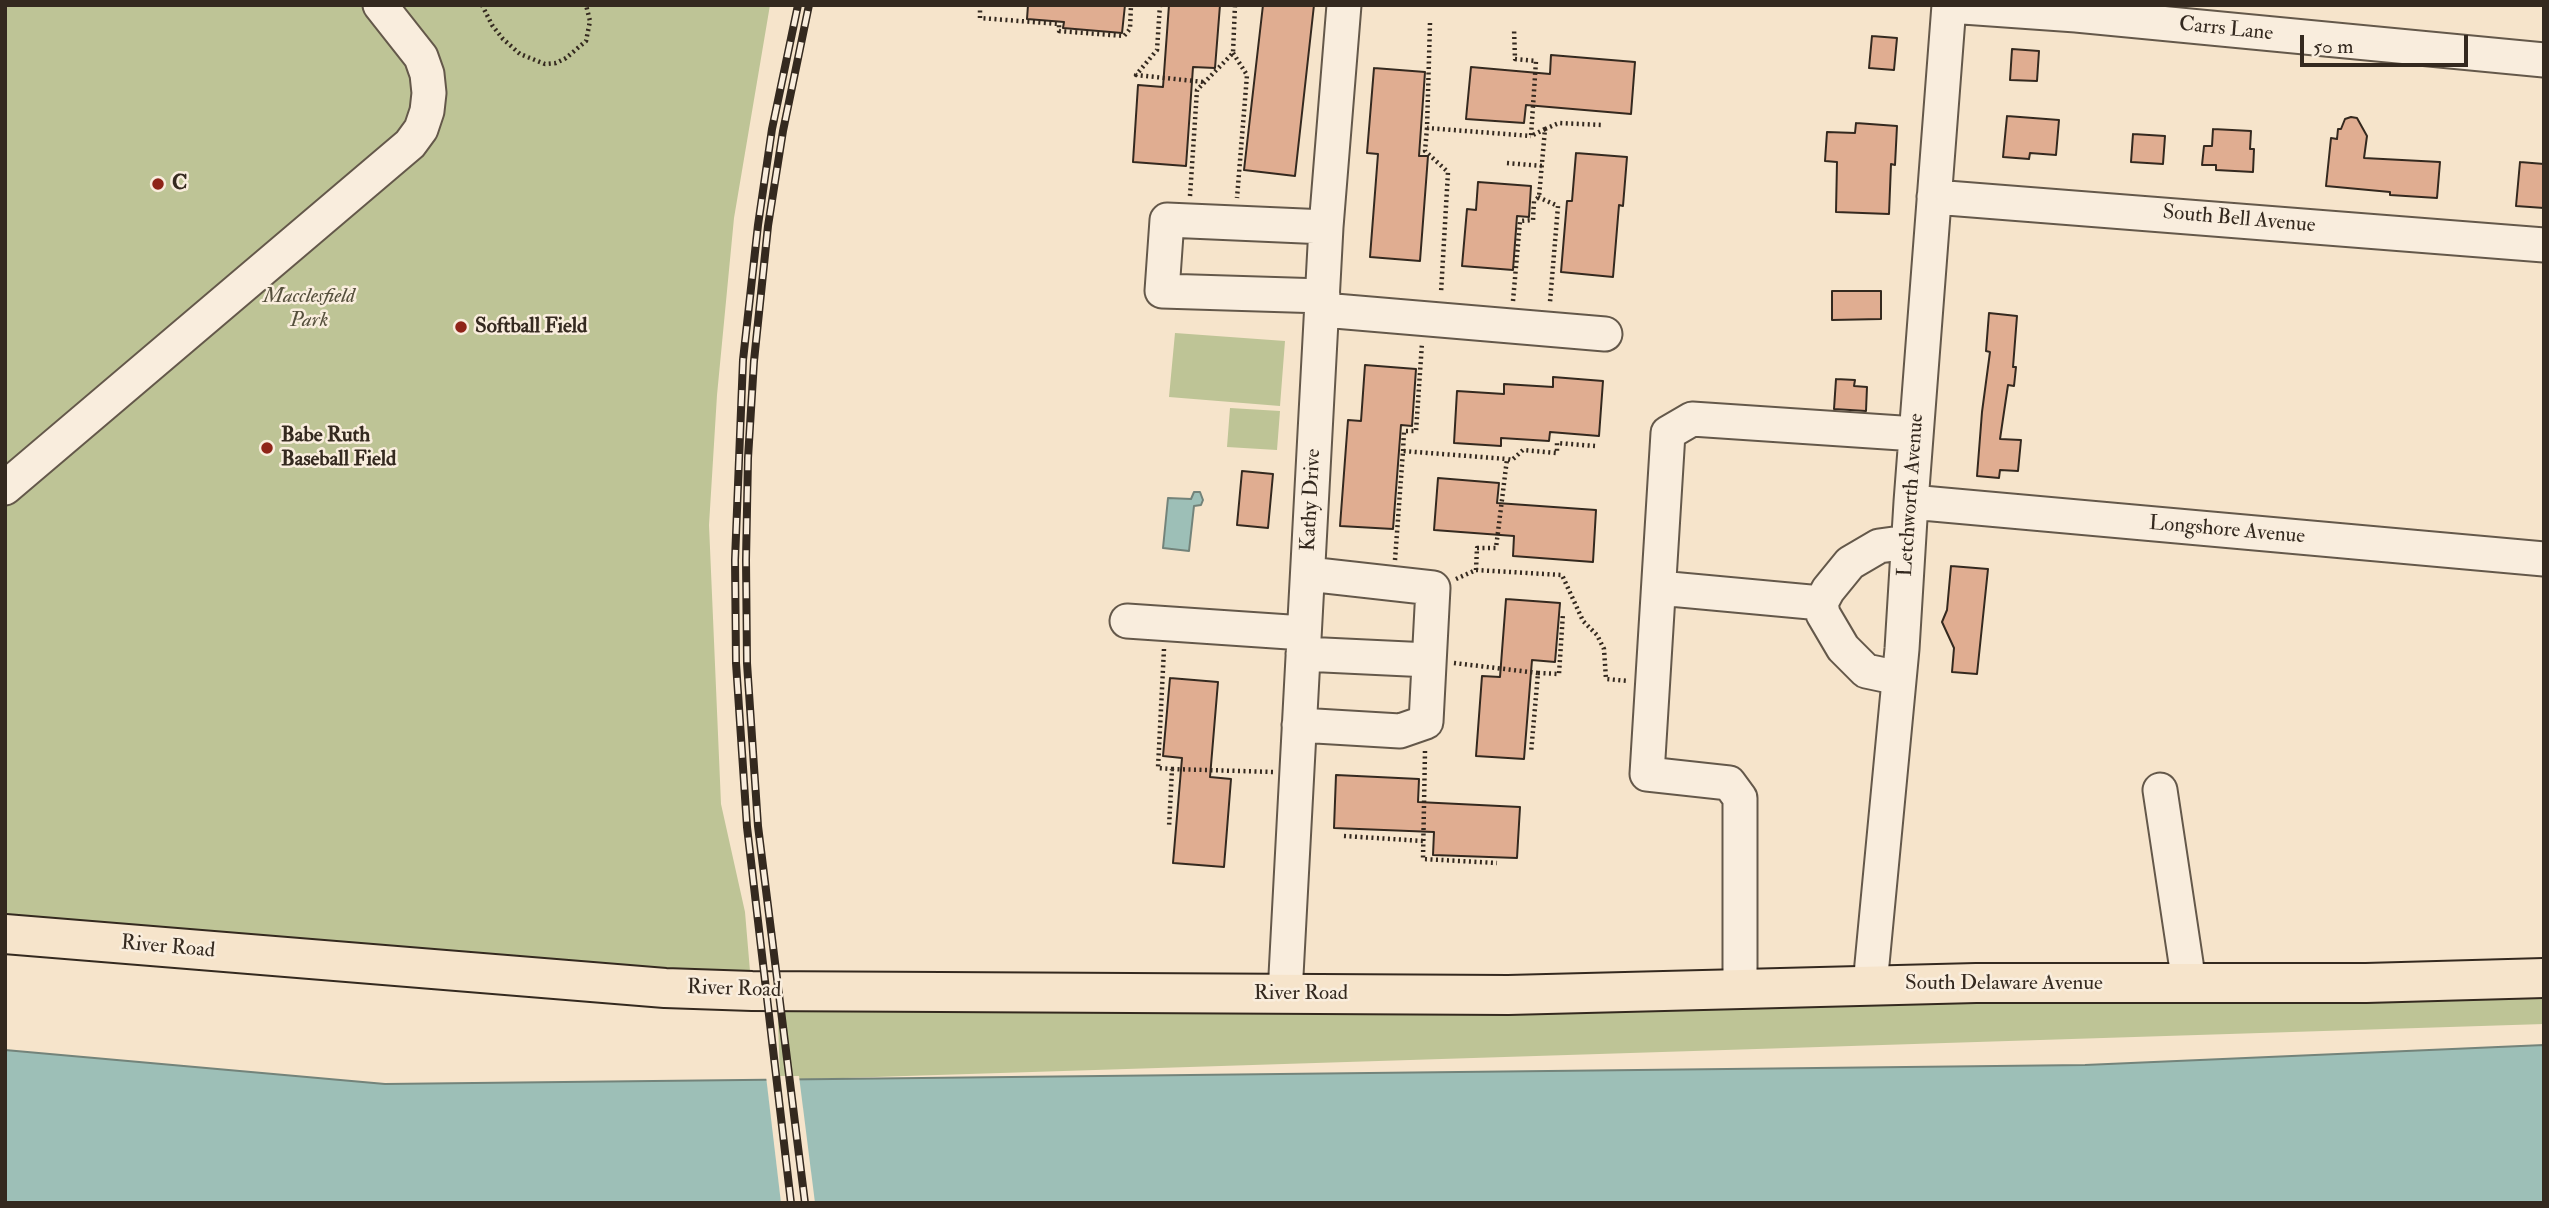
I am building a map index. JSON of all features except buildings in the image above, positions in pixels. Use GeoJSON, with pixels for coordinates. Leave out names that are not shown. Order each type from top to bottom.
{"type":"FeatureCollection","features":[{"type":"Feature","properties":{"kind":"main road","name":"River Road"},"geometry":{"type":"LineString","coordinates":[[5,934],[665,988],[785,992],[1464,995]]}},
{"type":"Feature","properties":{"kind":"main road","name":"South Delaware Avenue"},"geometry":{"type":"LineString","coordinates":[[1464,995],[1870,985],[2366,983],[2544,978]]}},
{"type":"Feature","properties":{"kind":"street"},"geometry":{"type":"LineString","coordinates":[[5,488],[410,144],[421,129],[427,111],[427,74],[416,49],[380,5]]}},
{"type":"Feature","properties":{"kind":"street","name":"Kathy Drive"},"geometry":{"type":"LineString","coordinates":[[1285,994],[1326,227],[1344,5]]}},
{"type":"Feature","properties":{"kind":"street","name":"Carrs Lane"},"geometry":{"type":"LineString","coordinates":[[1949,6],[2076,15],[2544,60]]}},
{"type":"Feature","properties":{"kind":"street","name":"Letchworth Avenue"},"geometry":{"type":"LineString","coordinates":[[1870,985],[1899,678],[1949,6]]}},
{"type":"Feature","properties":{"kind":"street","name":"South Bell Avenue"},"geometry":{"type":"LineString","coordinates":[[1934,197],[2544,245]]}},
{"type":"Feature","properties":{"kind":"street"},"geometry":{"type":"LineString","coordinates":[[1326,227],[1167,220],[1162,291],[1323,303],[1431,319],[1605,334]]}},
{"type":"Feature","properties":{"kind":"street"},"geometry":{"type":"LineString","coordinates":[[1740,988],[1740,799],[1729,783],[1647,774],[1668,433],[1692,419],[1916,435]]}},
{"type":"Feature","properties":{"kind":"street","name":"Longshore Avenue"},"geometry":{"type":"LineString","coordinates":[[1911,502],[2544,559]]}},
{"type":"Feature","properties":{"kind":"street"},"geometry":{"type":"LineString","coordinates":[[1899,678],[1867,671],[1858,664],[1843,648],[1823,614],[1821,603],[1850,563],[1879,546],[1908,542]]}},
{"type":"Feature","properties":{"kind":"street"},"geometry":{"type":"LineString","coordinates":[[1299,726],[1400,732],[1426,722],[1433,588],[1308,574]]}},
{"type":"Feature","properties":{"kind":"street"},"geometry":{"type":"LineString","coordinates":[[1658,588],[1821,603]]}},
{"type":"Feature","properties":{"kind":"street"},"geometry":{"type":"LineString","coordinates":[[1127,621],[1429,660]]}},
{"type":"Feature","properties":{"kind":"street"},"geometry":{"type":"LineString","coordinates":[[2160,790],[2189,983]]}},
{"type":"Feature","properties":{"kind":"path"},"geometry":{"type":"LineString","coordinates":[[482,5],[503,39],[520,54],[545,64],[566,58],[586,41],[590,20],[586,5]]}},
{"type":"Feature","properties":{"kind":"path"},"geometry":{"type":"LineString","coordinates":[[980,5],[980,18],[1059,24],[1059,31],[1124,36],[1130,29],[1131,5]]}},
{"type":"Feature","properties":{"kind":"path"},"geometry":{"type":"LineString","coordinates":[[1160,5],[1157,51],[1136,75],[1205,82]]}},
{"type":"Feature","properties":{"kind":"path"},"geometry":{"type":"LineString","coordinates":[[1235,5],[1233,53],[1247,75],[1235,223]]}},
{"type":"Feature","properties":{"kind":"path"},"geometry":{"type":"LineString","coordinates":[[1393,584],[1404,431],[1416,431],[1448,172],[1425,150],[1430,23]]}},
{"type":"Feature","properties":{"kind":"path"},"geometry":{"type":"LineString","coordinates":[[1514,28],[1515,60],[1536,61],[1531,136]]}},
{"type":"Feature","properties":{"kind":"path"},"geometry":{"type":"LineString","coordinates":[[1188,221],[1197,90],[1233,53]]}},
{"type":"Feature","properties":{"kind":"path"},"geometry":{"type":"LineString","coordinates":[[1427,128],[1531,136],[1559,122],[1602,125]]}},
{"type":"Feature","properties":{"kind":"path"},"geometry":{"type":"LineString","coordinates":[[1514,288],[1520,220],[1532,220],[1534,201],[1538,197],[1545,130]]}},
{"type":"Feature","properties":{"kind":"path"},"geometry":{"type":"LineString","coordinates":[[1507,163],[1542,166]]}},
{"type":"Feature","properties":{"kind":"path"},"geometry":{"type":"LineString","coordinates":[[1538,197],[1558,206],[1551,291]]}},
{"type":"Feature","properties":{"kind":"path"},"geometry":{"type":"LineString","coordinates":[[1403,451],[1512,460],[1523,450],[1557,453],[1557,443],[1595,446]]}},
{"type":"Feature","properties":{"kind":"path"},"geometry":{"type":"LineString","coordinates":[[1476,570],[1477,548],[1496,548],[1507,459]]}},
{"type":"Feature","properties":{"kind":"path"},"geometry":{"type":"LineString","coordinates":[[1433,588],[1476,570],[1562,575],[1583,621],[1597,635],[1604,649],[1606,679],[1653,684]]}},
{"type":"Feature","properties":{"kind":"path"},"geometry":{"type":"LineString","coordinates":[[1429,660],[1559,674],[1563,613]]}},
{"type":"Feature","properties":{"kind":"path"},"geometry":{"type":"LineString","coordinates":[[1165,624],[1158,768],[1297,773]]}},
{"type":"Feature","properties":{"kind":"path"},"geometry":{"type":"LineString","coordinates":[[1531,753],[1538,673]]}},
{"type":"Feature","properties":{"kind":"path"},"geometry":{"type":"LineString","coordinates":[[1426,722],[1423,859],[1497,863]]}},
{"type":"Feature","properties":{"kind":"path"},"geometry":{"type":"LineString","coordinates":[[1170,827],[1172,769]]}},
{"type":"Feature","properties":{"kind":"path"},"geometry":{"type":"LineString","coordinates":[[1344,836],[1423,841]]}},
{"type":"Feature","properties":{"kind":"green space","name":"Macclesfield Park"},"geometry":{"type":"Polygon","coordinates":[[[5,5],[770,5],[734,218],[717,395],[709,525],[721,804],[745,912],[751,983],[5,917],[5,5]]]}},
{"type":"Feature","properties":{"kind":"green space"},"geometry":{"type":"Polygon","coordinates":[[[1175,333],[1285,341],[1280,406],[1169,397],[1175,333]]]}},
{"type":"Feature","properties":{"kind":"green space"},"geometry":{"type":"Polygon","coordinates":[[[1230,408],[1280,411],[1277,450],[1227,447],[1230,408]]]}},
{"type":"Feature","properties":{"kind":"green space"},"geometry":{"type":"Polygon","coordinates":[[[2544,978],[2544,1024],[780,1080],[777,992],[2544,978]]]}},
{"type":"Feature","properties":{"kind":"water"},"geometry":{"type":"Polygon","coordinates":[[[1194,492],[1200,492],[1203,500],[1201,505],[1194,506],[1189,551],[1163,548],[1168,498],[1191,499],[1194,492]]]}},
{"type":"Feature","properties":{"kind":"water"},"geometry":{"type":"Polygon","coordinates":[[[2544,1045],[2544,1203],[5,1203],[5,1050],[385,1084],[2085,1065],[2544,1045]]]}},
{"type":"Feature","properties":{"kind":"pier"},"geometry":{"type":"Polygon","coordinates":[[[766,1076],[799,1076],[815,1203],[781,1203],[766,1076]]]}},
{"type":"Feature","properties":{"kind":"railway"},"geometry":{"type":"LineString","coordinates":[[791,1203],[747,827],[736,663],[735,560],[743,360],[758,225],[772,129],[798,5]]}},
{"type":"Feature","properties":{"kind":"railway"},"geometry":{"type":"LineString","coordinates":[[805,1203],[758,826],[747,663],[746,560],[754,361],[768,226],[783,131],[809,5]]}},
{"type":"Feature","properties":{"kind":"place","name":"C"},"geometry":{"type":"Point","coordinates":[158,184]}},
{"type":"Feature","properties":{"kind":"place","name":"Softball Field"},"geometry":{"type":"Point","coordinates":[461,327]}},
{"type":"Feature","properties":{"kind":"place","name":"Babe Ruth Baseball Field"},"geometry":{"type":"Point","coordinates":[267,448]}}]}
